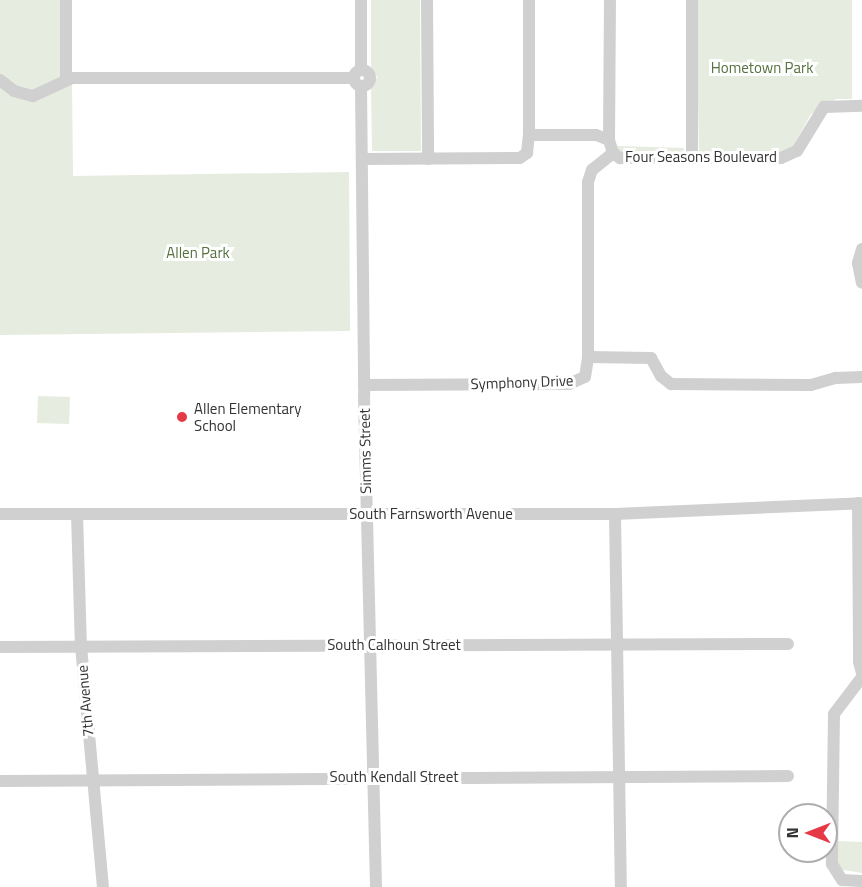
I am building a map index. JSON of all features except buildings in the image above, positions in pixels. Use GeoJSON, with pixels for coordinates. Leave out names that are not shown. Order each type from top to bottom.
{"type":"FeatureCollection","features":[{"type":"Feature","properties":{"kind":"street"},"geometry":{"type":"LineString","coordinates":[[66,0],[66,78]]}},
{"type":"Feature","properties":{"kind":"street","name":"Simms Street"},"geometry":{"type":"LineString","coordinates":[[361,0],[359,78],[364,159],[366,513],[373,645],[376,887]]}},
{"type":"Feature","properties":{"kind":"street"},"geometry":{"type":"LineString","coordinates":[[427,0],[429,159]]}},
{"type":"Feature","properties":{"kind":"street"},"geometry":{"type":"LineString","coordinates":[[364,159],[520,158],[527,153],[529,0]]}},
{"type":"Feature","properties":{"kind":"street"},"geometry":{"type":"LineString","coordinates":[[609,140],[610,0]]}},
{"type":"Feature","properties":{"kind":"street"},"geometry":{"type":"LineString","coordinates":[[692,0],[692,159]]}},
{"type":"Feature","properties":{"kind":"street"},"geometry":{"type":"LineString","coordinates":[[0,80],[14,91],[33,96],[46,93],[66,78],[359,78]]}},
{"type":"Feature","properties":{"kind":"street","name":"Four Seasons Boulevard"},"geometry":{"type":"LineString","coordinates":[[529,135],[596,135],[609,140],[613,153],[627,159],[790,156],[797,151],[824,107],[862,106]]}},
{"type":"Feature","properties":{"kind":"street"},"geometry":{"type":"LineString","coordinates":[[588,357],[588,182],[592,170],[613,153]]}},
{"type":"Feature","properties":{"kind":"street"},"geometry":{"type":"LineString","coordinates":[[862,249],[858,263],[862,283]]}},
{"type":"Feature","properties":{"kind":"street","name":"Symphony Drive"},"geometry":{"type":"LineString","coordinates":[[364,385],[569,384],[585,377],[588,357],[651,358],[661,376],[671,384],[811,385],[862,377]]}},
{"type":"Feature","properties":{"kind":"street"},"geometry":{"type":"LineString","coordinates":[[860,503],[859,662],[862,675],[834,714],[832,854],[838,878],[862,881]]}},
{"type":"Feature","properties":{"kind":"street","name":"South Farnsworth Avenue"},"geometry":{"type":"LineString","coordinates":[[0,514],[615,514],[860,503]]}},
{"type":"Feature","properties":{"kind":"street","name":"7th Avenue"},"geometry":{"type":"LineString","coordinates":[[77,514],[81,646],[103,887]]}},
{"type":"Feature","properties":{"kind":"street"},"geometry":{"type":"LineString","coordinates":[[615,514],[621,887]]}},
{"type":"Feature","properties":{"kind":"street","name":"South Calhoun Street"},"geometry":{"type":"LineString","coordinates":[[0,647],[788,644]]}},
{"type":"Feature","properties":{"kind":"street","name":"South Kendall Street"},"geometry":{"type":"LineString","coordinates":[[0,781],[788,776]]}},
{"type":"Feature","properties":{"kind":"green space","name":"Allen Park"},"geometry":{"type":"Polygon","coordinates":[[[0,0],[61,0],[72,84],[73,176],[349,172],[350,331],[0,335],[0,0]]]}},
{"type":"Feature","properties":{"kind":"green space"},"geometry":{"type":"Polygon","coordinates":[[[371,0],[420,0],[421,151],[372,151],[371,88],[377,77],[371,66],[371,0]]]}},
{"type":"Feature","properties":{"kind":"green space","name":"Hometown Park"},"geometry":{"type":"Polygon","coordinates":[[[696,0],[852,0],[852,99],[836,99],[811,114],[790,152],[699,153],[696,0]]]}},
{"type":"Feature","properties":{"kind":"green space"},"geometry":{"type":"Polygon","coordinates":[[[617,146],[684,148],[684,154],[618,153],[617,146]]]}},
{"type":"Feature","properties":{"kind":"green space"},"geometry":{"type":"Polygon","coordinates":[[[38,396],[70,397],[69,424],[37,423],[38,396]]]}},
{"type":"Feature","properties":{"kind":"green space"},"geometry":{"type":"Polygon","coordinates":[[[838,841],[862,842],[862,873],[838,869],[838,841]]]}},
{"type":"Feature","properties":{"kind":"place","name":"Allen Elementary School"},"geometry":{"type":"Point","coordinates":[182,417]}}]}
